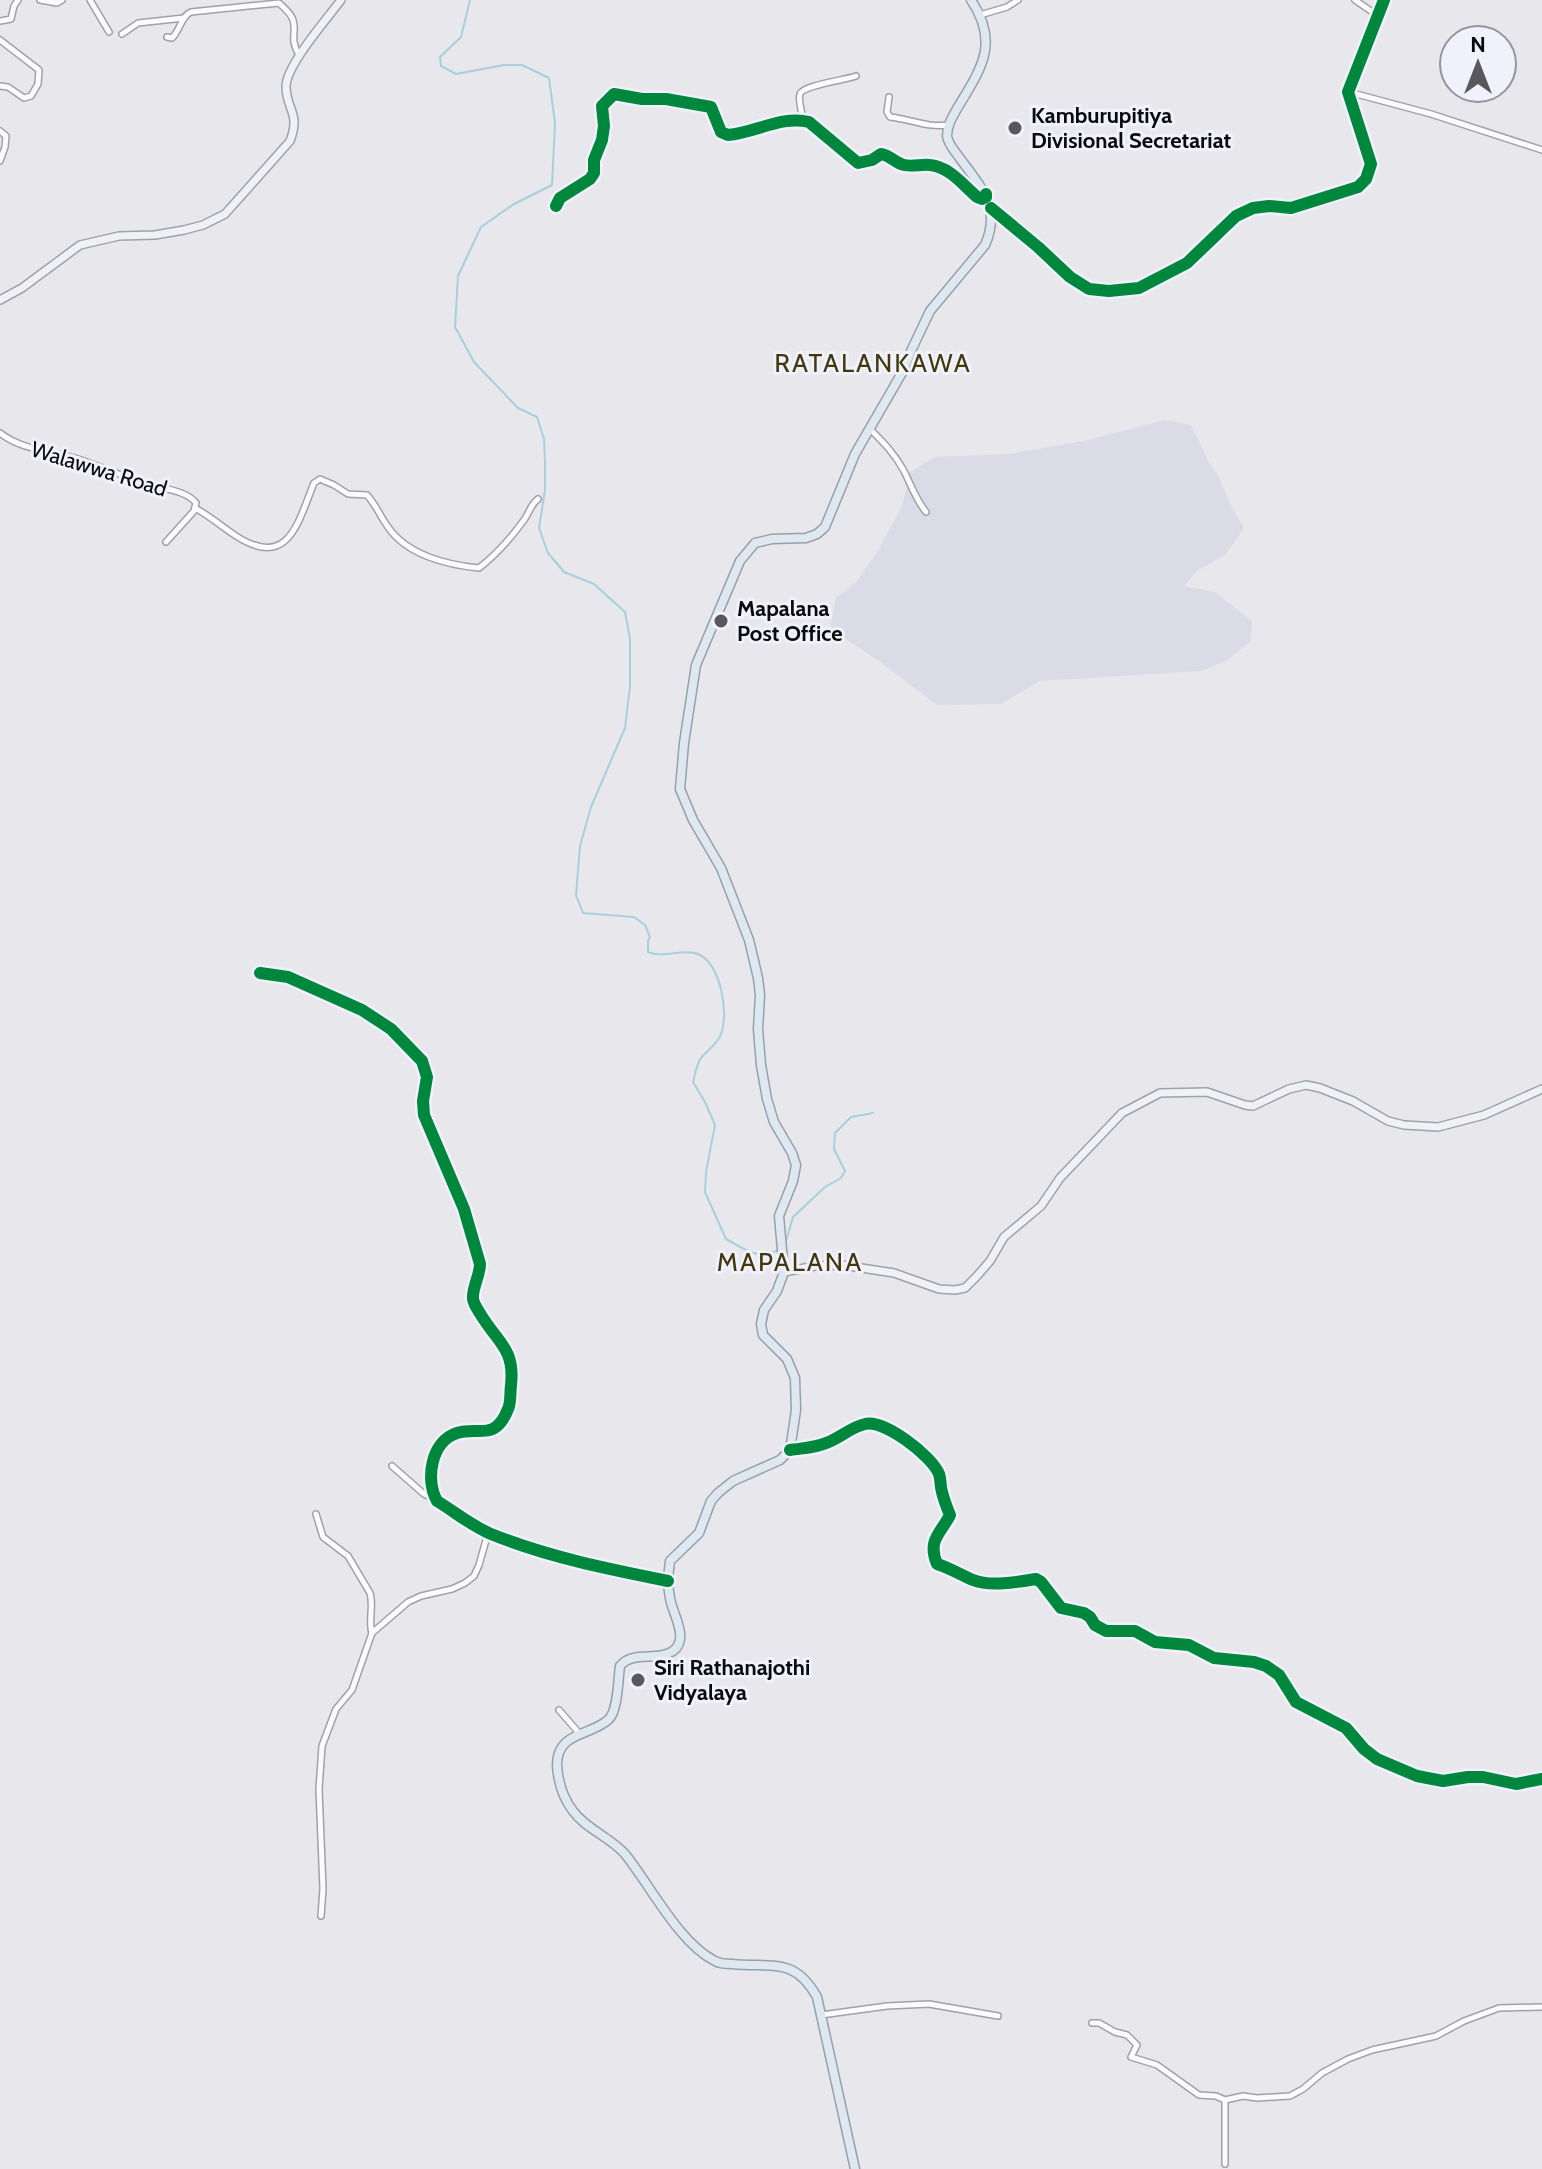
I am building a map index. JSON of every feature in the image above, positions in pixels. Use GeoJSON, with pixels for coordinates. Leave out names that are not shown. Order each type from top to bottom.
{"type":"FeatureCollection","features":[{"type":"Feature","properties":{"kind":"main road"},"geometry":{"type":"LineString","coordinates":[[0,300],[22,288],[80,245],[119,236],[184,230],[225,214],[290,141],[295,118],[286,85],[290,73],[341,0]]}},
{"type":"Feature","properties":{"kind":"main road"},"geometry":{"type":"LineString","coordinates":[[855,2169],[817,1997],[812,1989],[794,1971],[779,1965],[718,1963],[697,1951],[623,1851],[574,1813],[562,1793],[557,1764],[566,1743],[610,1718],[614,1710],[620,1666],[624,1661],[636,1657],[657,1657],[678,1646],[680,1630],[670,1602],[668,1581],[670,1561],[699,1533],[711,1501],[733,1481],[780,1460],[790,1450],[796,1410],[795,1378],[787,1359],[763,1335],[761,1324],[764,1310],[777,1291],[784,1272],[779,1216],[796,1165],[774,1122],[767,1099],[758,1029],[760,995],[749,940],[721,868],[693,820],[680,789],[684,743],[696,665],[740,561],[755,543],[806,538],[825,527],[855,454],[903,371],[930,311],[985,245],[991,208],[986,194],[949,144],[947,134],[982,67],[985,53],[984,26],[971,0]]}},
{"type":"Feature","properties":{"kind":"main road"},"geometry":{"type":"LineString","coordinates":[[784,1272],[842,1265],[894,1273],[939,1289],[965,1288],[990,1261],[1004,1237],[1041,1206],[1060,1178],[1099,1136],[1122,1113],[1160,1093],[1207,1092],[1253,1106],[1289,1089],[1306,1085],[1353,1101],[1388,1121],[1438,1127],[1484,1115],[1542,1089]]}},
{"type":"Feature","properties":{"kind":"street"},"geometry":{"type":"LineString","coordinates":[[0,21],[11,19],[18,0]]}},
{"type":"Feature","properties":{"kind":"street"},"geometry":{"type":"LineString","coordinates":[[40,0],[57,3],[62,0]]}},
{"type":"Feature","properties":{"kind":"street"},"geometry":{"type":"LineString","coordinates":[[90,0],[109,32]]}},
{"type":"Feature","properties":{"kind":"street"},"geometry":{"type":"LineString","coordinates":[[980,15],[1007,7],[1018,0]]}},
{"type":"Feature","properties":{"kind":"street"},"geometry":{"type":"LineString","coordinates":[[1355,0],[1378,16]]}},
{"type":"Feature","properties":{"kind":"street"},"geometry":{"type":"LineString","coordinates":[[991,208],[1070,277],[1089,289],[1109,291],[1139,288],[1187,263],[1236,216],[1253,208],[1291,208],[1358,187],[1366,179],[1371,164],[1348,92],[1384,0]]}},
{"type":"Feature","properties":{"kind":"street"},"geometry":{"type":"LineString","coordinates":[[167,37],[176,35],[185,14],[191,12],[279,3],[292,16],[292,37],[299,56]]}},
{"type":"Feature","properties":{"kind":"street"},"geometry":{"type":"LineString","coordinates":[[122,34],[138,23],[184,18]]}},
{"type":"Feature","properties":{"kind":"street"},"geometry":{"type":"LineString","coordinates":[[0,40],[39,70],[38,84],[31,96],[24,98],[8,87],[0,86]]}},
{"type":"Feature","properties":{"kind":"street"},"geometry":{"type":"LineString","coordinates":[[804,120],[799,95],[802,91],[856,76]]}},
{"type":"Feature","properties":{"kind":"street"},"geometry":{"type":"LineString","coordinates":[[1348,92],[1431,114],[1542,150]]}},
{"type":"Feature","properties":{"kind":"street"},"geometry":{"type":"LineString","coordinates":[[556,206],[560,198],[590,179],[594,173],[594,160],[604,126],[602,106],[614,94],[642,99],[662,98],[711,107],[721,132],[728,135],[804,120],[858,163],[881,154],[905,166],[938,166],[977,197],[982,199],[986,194]]}},
{"type":"Feature","properties":{"kind":"street"},"geometry":{"type":"LineString","coordinates":[[889,97],[887,112],[890,117],[920,125],[949,125]]}},
{"type":"Feature","properties":{"kind":"street"},"geometry":{"type":"LineString","coordinates":[[0,131],[6,136],[0,161]]}},
{"type":"Feature","properties":{"kind":"street"},"geometry":{"type":"LineString","coordinates":[[870,429],[889,447],[926,512]]}},
{"type":"Feature","properties":{"kind":"street","name":"Walawwa Road"},"geometry":{"type":"LineString","coordinates":[[0,433],[26,447],[74,458],[191,496],[196,503],[195,508],[166,542]]}},
{"type":"Feature","properties":{"kind":"street"},"geometry":{"type":"LineString","coordinates":[[195,508],[252,545],[270,549],[282,544],[294,531],[314,483],[320,479],[348,494],[367,495],[377,506],[388,528],[404,543],[434,559],[479,568],[511,538],[528,516],[531,504],[538,499]]}},
{"type":"Feature","properties":{"kind":"street"},"geometry":{"type":"LineString","coordinates":[[260,973],[288,977],[362,1010],[391,1029],[422,1061],[427,1077],[424,1115],[464,1209],[480,1264],[473,1302],[483,1320],[504,1344],[513,1370],[508,1409],[497,1426],[487,1432],[460,1432],[438,1449],[431,1471],[433,1494],[437,1501]]}},
{"type":"Feature","properties":{"kind":"street"},"geometry":{"type":"LineString","coordinates":[[790,1450],[826,1443],[865,1424],[884,1426],[908,1442],[939,1473],[950,1515],[936,1533],[934,1555],[937,1564],[975,1581],[1008,1583],[1036,1579],[1061,1608],[1084,1613],[1106,1631],[1135,1631],[1155,1642],[1189,1645],[1214,1658],[1266,1666],[1279,1675],[1296,1702],[1346,1728],[1377,1759],[1417,1776],[1443,1781],[1483,1777],[1516,1784],[1542,1779]]}},
{"type":"Feature","properties":{"kind":"street"},"geometry":{"type":"LineString","coordinates":[[392,1466],[424,1494],[488,1533],[572,1560],[668,1581]]}},
{"type":"Feature","properties":{"kind":"street"},"geometry":{"type":"LineString","coordinates":[[316,1514],[323,1537],[348,1556],[370,1593],[372,1633]]}},
{"type":"Feature","properties":{"kind":"street"},"geometry":{"type":"LineString","coordinates":[[321,1916],[323,1889],[319,1789],[322,1746],[336,1709],[352,1690],[372,1633],[408,1602],[452,1589],[474,1576],[488,1533]]}},
{"type":"Feature","properties":{"kind":"street"},"geometry":{"type":"LineString","coordinates":[[559,1710],[579,1733]]}},
{"type":"Feature","properties":{"kind":"street"},"geometry":{"type":"LineString","coordinates":[[821,2015],[929,2004],[998,2016]]}},
{"type":"Feature","properties":{"kind":"street"},"geometry":{"type":"LineString","coordinates":[[1092,2023],[1127,2035],[1137,2045],[1131,2057],[1157,2065],[1199,2095],[1225,2100],[1243,2096],[1290,2096],[1322,2073],[1372,2050],[1436,2036],[1499,2008],[1542,2007]]}},
{"type":"Feature","properties":{"kind":"street"},"geometry":{"type":"LineString","coordinates":[[1225,2100],[1225,2164]]}},
{"type":"Feature","properties":{"kind":"shaded area"},"geometry":{"type":"Polygon","coordinates":[[[1165,420],[1191,425],[1244,528],[1226,554],[1197,571],[1184,586],[1215,592],[1252,621],[1251,641],[1226,661],[1201,671],[1040,681],[1001,704],[937,705],[830,629],[836,598],[857,581],[879,549],[902,506],[910,472],[935,457],[1009,454],[1084,441],[1165,420]]]}},
{"type":"Feature","properties":{"kind":"waterway"},"geometry":{"type":"LineString","coordinates":[[470,0],[461,37],[440,57],[441,66],[456,74],[504,65],[522,65],[549,78],[555,123],[552,185],[514,204],[481,227],[458,276],[455,327],[474,362],[518,408],[537,417],[544,439],[545,462],[545,490],[539,528],[548,553],[564,572],[594,584],[625,612],[630,639],[630,686],[625,728],[591,807],[580,846],[576,895],[583,913],[634,917],[645,925],[650,937],[648,952],[692,952],[706,959],[712,968],[721,990],[723,1025],[717,1041],[699,1061],[693,1082],[715,1125],[705,1192],[726,1239],[758,1254],[779,1249]]}},
{"type":"Feature","properties":{"kind":"waterway"},"geometry":{"type":"LineString","coordinates":[[786,1241],[793,1217],[825,1187],[841,1178],[845,1171],[834,1149],[835,1133],[851,1117],[873,1113]]}},
{"type":"Feature","properties":{"kind":"cycle path"},"geometry":{"type":"LineString","coordinates":[[991,208],[1070,277],[1089,289],[1109,291],[1139,288],[1187,263],[1236,216],[1253,208],[1291,208],[1358,187],[1366,179],[1371,164],[1348,92],[1384,0]]}},
{"type":"Feature","properties":{"kind":"cycle path"},"geometry":{"type":"LineString","coordinates":[[556,206],[560,198],[590,179],[594,173],[594,160],[604,126],[602,106],[614,94],[711,107],[721,132],[728,135],[789,121],[809,122],[858,163],[881,154],[904,165],[937,166],[956,177],[977,197],[982,199],[986,194]]}},
{"type":"Feature","properties":{"kind":"cycle path"},"geometry":{"type":"LineString","coordinates":[[260,973],[288,977],[362,1010],[391,1029],[422,1061],[427,1077],[424,1115],[464,1209],[480,1264],[474,1301],[508,1354],[512,1373],[509,1407],[498,1426],[486,1431],[457,1433],[448,1437],[436,1452],[431,1483],[437,1501],[477,1527],[513,1542],[578,1562],[668,1581]]}},
{"type":"Feature","properties":{"kind":"cycle path"},"geometry":{"type":"LineString","coordinates":[[790,1450],[822,1445],[865,1424],[884,1427],[918,1449],[939,1474],[950,1515],[934,1543],[937,1564],[980,1582],[1036,1579],[1061,1608],[1084,1613],[1106,1631],[1135,1631],[1155,1642],[1189,1645],[1214,1658],[1266,1666],[1279,1675],[1296,1702],[1346,1728],[1377,1759],[1417,1776],[1443,1781],[1483,1777],[1516,1784],[1542,1779]]}},
{"type":"Feature","properties":{"kind":"place","name":"Kamburupitiya Divisional Secretariat"},"geometry":{"type":"Point","coordinates":[1015,128]}},
{"type":"Feature","properties":{"kind":"place","name":"Mapalana Post Office"},"geometry":{"type":"Point","coordinates":[721,621]}},
{"type":"Feature","properties":{"kind":"place","name":"Siri Rathanajothi Vidyalaya"},"geometry":{"type":"Point","coordinates":[638,1680]}},
{"type":"Feature","properties":{"kind":"district","name":"RATALANKAWA"},"geometry":{"type":"Point","coordinates":[873,363]}},
{"type":"Feature","properties":{"kind":"district","name":"MAPALANA"},"geometry":{"type":"Point","coordinates":[790,1262]}}]}
